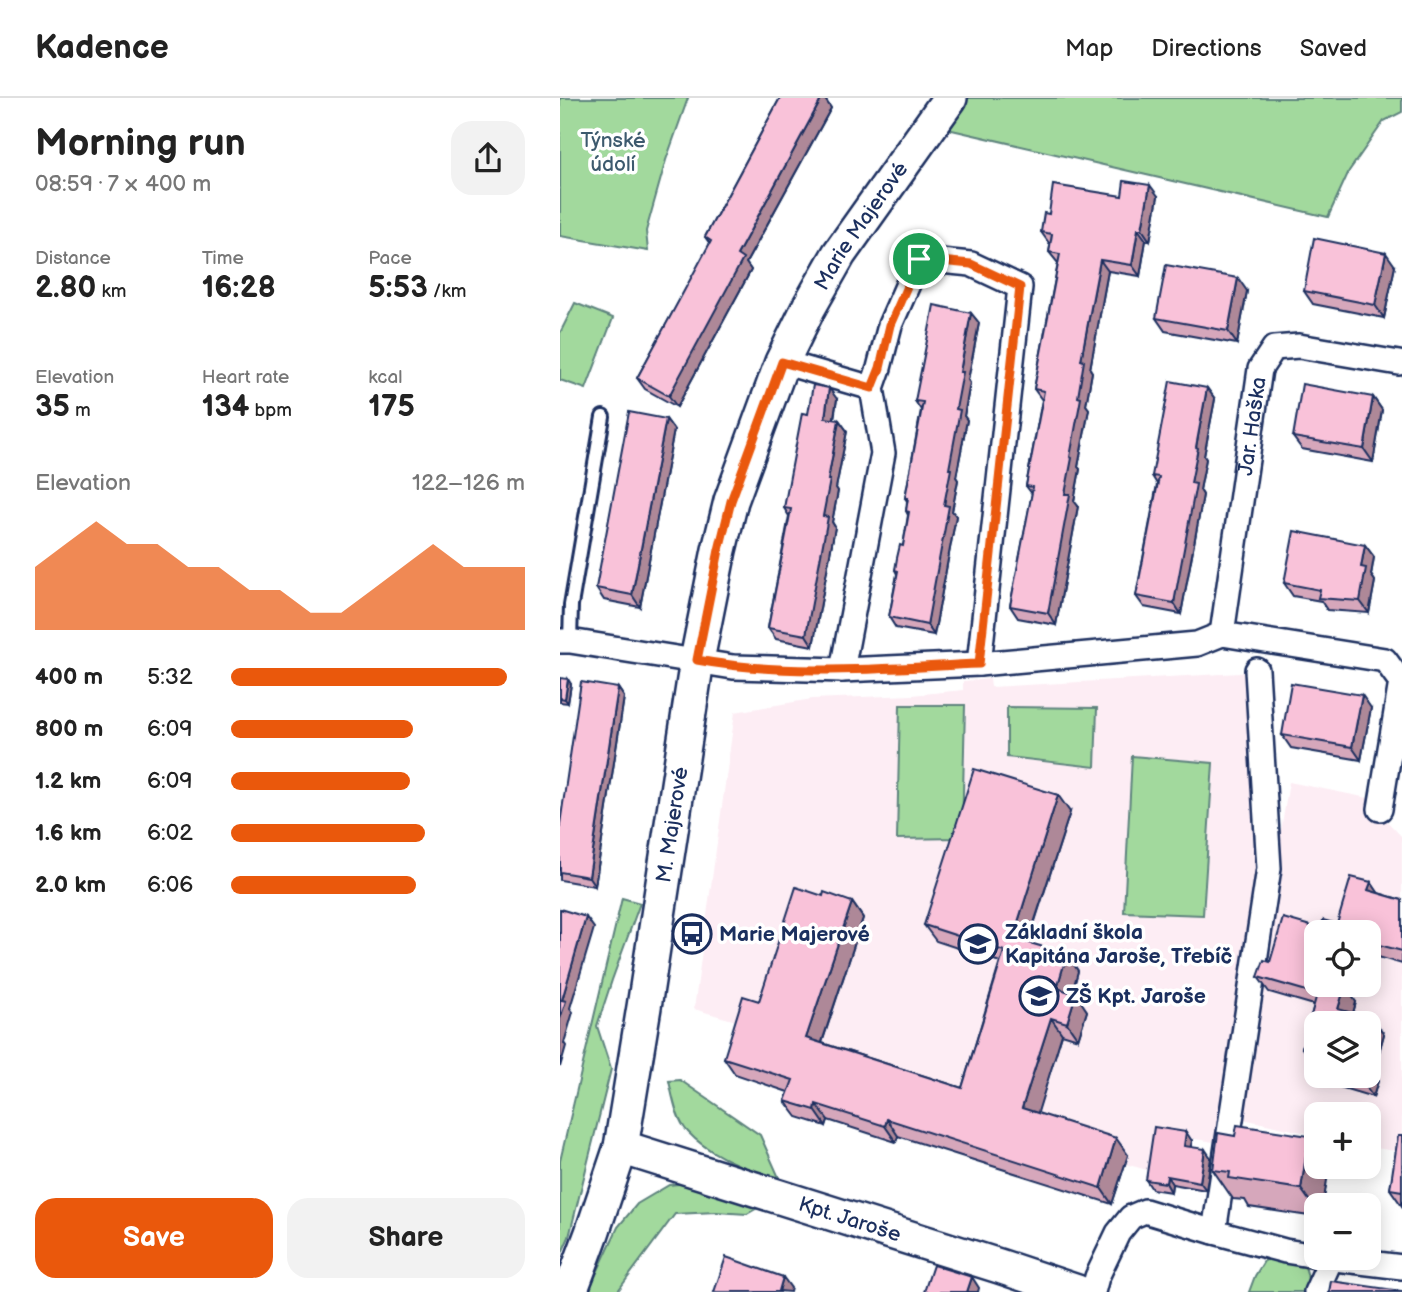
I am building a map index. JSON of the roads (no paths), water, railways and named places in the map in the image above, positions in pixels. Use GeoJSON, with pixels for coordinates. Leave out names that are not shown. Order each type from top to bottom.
{"type":"FeatureCollection","features":[{"type":"Feature","properties":{"kind":"street","name":"Marie Majerové"},"geometry":{"type":"LineString","coordinates":[[782,362],[808,307],[839,254],[950,98]]}},
{"type":"Feature","properties":{"kind":"street"},"geometry":{"type":"LineString","coordinates":[[842,670],[883,453],[872,388],[880,368],[890,325],[919,259],[971,264],[1020,287],[979,664]]}},
{"type":"Feature","properties":{"kind":"street","name":"Jar. Haška"},"geometry":{"type":"LineString","coordinates":[[1222,634],[1260,369],[1274,348],[1299,346],[1399,363]]}},
{"type":"Feature","properties":{"kind":"street"},"geometry":{"type":"LineString","coordinates":[[782,362],[872,388]]}},
{"type":"Feature","properties":{"kind":"street","name":"M. Majerové"},"geometry":{"type":"LineString","coordinates":[[570,1292],[621,1147],[697,660],[719,550],[731,501],[782,362]]}},
{"type":"Feature","properties":{"kind":"street"},"geometry":{"type":"LineString","coordinates":[[565,641],[733,667],[842,670],[979,664],[1197,644],[1222,634],[1385,660],[1401,682],[1380,809]]}},
{"type":"Feature","properties":{"kind":"street"},"geometry":{"type":"LineString","coordinates":[[1214,1232],[1269,868],[1257,670]]}},
{"type":"Feature","properties":{"kind":"street","name":"Kpt. Jaroše"},"geometry":{"type":"LineString","coordinates":[[621,1147],[1077,1292]]}},
{"type":"Feature","properties":{"kind":"street"},"geometry":{"type":"LineString","coordinates":[[1093,1292],[1097,1277],[1118,1233],[1131,1217],[1145,1211],[1214,1232],[1304,1254]]}},
{"type":"Feature","properties":{"kind":"street"},"geometry":{"type":"LineString","coordinates":[[1381,1264],[1402,1266]]}},
{"type":"Feature","properties":{"kind":"street"},"geometry":{"type":"LineString","coordinates":[[1315,1292],[1324,1270]]}},
{"type":"Feature","properties":{"kind":"lane"},"geometry":{"type":"LineString","coordinates":[[565,641],[603,417]]}},
{"type":"Feature","properties":{"kind":"place","name":"Marie Majerové"},"geometry":{"type":"Point","coordinates":[692,934]}},
{"type":"Feature","properties":{"kind":"place","name":"Základní škola Kapitána Jaroše, Třebíč"},"geometry":{"type":"Point","coordinates":[978,944]}},
{"type":"Feature","properties":{"kind":"place","name":"ZŠ Kpt. Jaroše"},"geometry":{"type":"Point","coordinates":[1039,996]}},
{"type":"Feature","properties":{"kind":"park label","name":"Týnské údolí"},"geometry":{"type":"Point","coordinates":[613,152]}}]}
